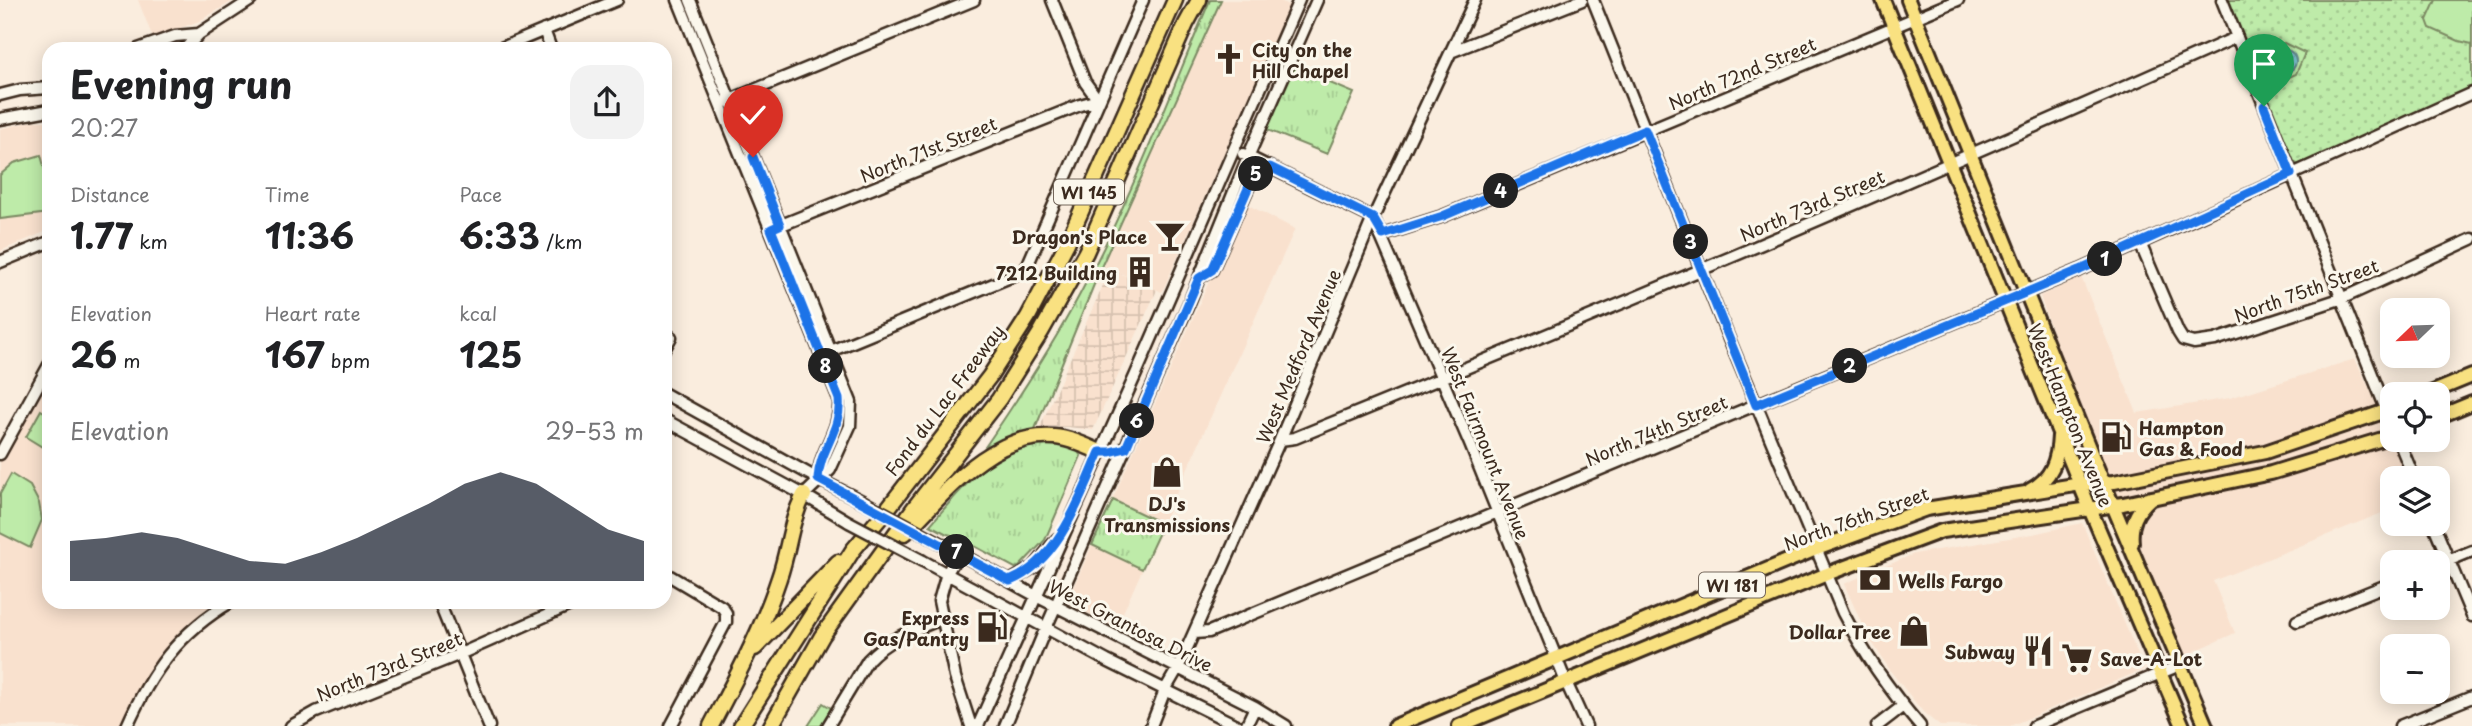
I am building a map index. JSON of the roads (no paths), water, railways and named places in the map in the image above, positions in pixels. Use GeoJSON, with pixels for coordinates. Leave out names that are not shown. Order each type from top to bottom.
{"type":"FeatureCollection","features":[{"type":"Feature","properties":{"kind":"highway","name":"Fond du Lac Freeway"},"geometry":{"type":"LineString","coordinates":[[741,726],[853,550],[990,376],[1028,317],[1067,243],[1174,0]]}},
{"type":"Feature","properties":{"kind":"highway","name":"WI 145"},"geometry":{"type":"LineString","coordinates":[[771,726],[822,636],[914,508],[999,399],[1041,332],[1086,252],[1199,0]]}},
{"type":"Feature","properties":{"kind":"highway"},"geometry":{"type":"LineString","coordinates":[[876,561],[962,476],[999,449],[1028,439],[1052,436],[1100,452]]}},
{"type":"Feature","properties":{"kind":"highway"},"geometry":{"type":"LineString","coordinates":[[710,726],[747,656],[780,577],[795,510],[804,495]]}},
{"type":"Feature","properties":{"kind":"highway"},"geometry":{"type":"LineString","coordinates":[[747,656],[807,591],[853,550]]}},
{"type":"Feature","properties":{"kind":"main road","name":"West Hampton Avenue"},"geometry":{"type":"LineString","coordinates":[[1883,0],[2090,509],[2183,726]]}},
{"type":"Feature","properties":{"kind":"main road","name":"West Hampton Avenue"},"geometry":{"type":"LineString","coordinates":[[1908,0],[2113,506],[2206,726]]}},
{"type":"Feature","properties":{"kind":"main road"},"geometry":{"type":"LineString","coordinates":[[2450,385],[2472,376]]}},
{"type":"Feature","properties":{"kind":"main road"},"geometry":{"type":"LineString","coordinates":[[2450,412],[2472,403]]}},
{"type":"Feature","properties":{"kind":"main road","name":"North 76th Street"},"geometry":{"type":"LineString","coordinates":[[1395,726],[1816,549],[1926,509],[2081,484],[2104,483],[2265,452],[2380,413]]}},
{"type":"Feature","properties":{"kind":"main road"},"geometry":{"type":"LineString","coordinates":[[2021,493],[2038,486],[2049,475],[2057,458],[2060,432]]}},
{"type":"Feature","properties":{"kind":"main road","name":"WI 181"},"geometry":{"type":"LineString","coordinates":[[1460,726],[1827,574],[1942,531],[2113,506],[2271,473],[2380,440]]}},
{"type":"Feature","properties":{"kind":"main road"},"geometry":{"type":"LineString","coordinates":[[2133,554],[2132,523],[2151,498]]}},
{"type":"Feature","properties":{"kind":"street"},"geometry":{"type":"LineString","coordinates":[[192,42],[199,34],[250,0]]}},
{"type":"Feature","properties":{"kind":"street"},"geometry":{"type":"LineString","coordinates":[[516,42],[617,0]]}},
{"type":"Feature","properties":{"kind":"street"},"geometry":{"type":"LineString","coordinates":[[678,0],[720,104],[776,227]]}},
{"type":"Feature","properties":{"kind":"street"},"geometry":{"type":"LineString","coordinates":[[690,0],[731,99],[776,227],[826,353],[849,394],[852,410],[847,436],[830,470],[804,495]]}},
{"type":"Feature","properties":{"kind":"street"},"geometry":{"type":"LineString","coordinates":[[720,104],[974,0]]}},
{"type":"Feature","properties":{"kind":"street"},"geometry":{"type":"LineString","coordinates":[[1052,0],[1085,82],[1098,100]]}},
{"type":"Feature","properties":{"kind":"street"},"geometry":{"type":"LineString","coordinates":[[826,353],[1024,271],[1143,0]]}},
{"type":"Feature","properties":{"kind":"street"},"geometry":{"type":"LineString","coordinates":[[959,553],[947,573],[939,601],[956,677],[970,722],[977,726],[1299,0]]}},
{"type":"Feature","properties":{"kind":"street"},"geometry":{"type":"LineString","coordinates":[[1005,726],[1317,0]]}},
{"type":"Feature","properties":{"kind":"street","name":"West Medford Avenue"},"geometry":{"type":"LineString","coordinates":[[1151,726],[1280,440],[1373,218],[1475,0]]}},
{"type":"Feature","properties":{"kind":"street"},"geometry":{"type":"LineString","coordinates":[[1453,51],[1582,0]]}},
{"type":"Feature","properties":{"kind":"street"},"geometry":{"type":"LineString","coordinates":[[1593,0],[1843,613],[1857,640],[1920,726]]}},
{"type":"Feature","properties":{"kind":"street","name":"North 72nd Street"},"geometry":{"type":"LineString","coordinates":[[1383,235],[1443,216],[1958,0]]}},
{"type":"Feature","properties":{"kind":"street"},"geometry":{"type":"LineString","coordinates":[[2222,0],[2380,386]]}},
{"type":"Feature","properties":{"kind":"street"},"geometry":{"type":"LineString","coordinates":[[544,30],[548,42]]}},
{"type":"Feature","properties":{"kind":"street"},"geometry":{"type":"LineString","coordinates":[[158,42],[175,36],[199,34]]}},
{"type":"Feature","properties":{"kind":"street","name":"North 73rd Street"},"geometry":{"type":"LineString","coordinates":[[1280,440],[1295,438],[1443,378],[1970,155],[2237,37]]}},
{"type":"Feature","properties":{"kind":"street"},"geometry":{"type":"LineString","coordinates":[[0,95],[42,88]]}},
{"type":"Feature","properties":{"kind":"street","name":"North 74th Street"},"geometry":{"type":"LineString","coordinates":[[1194,633],[1209,632],[2006,301],[2472,93]]}},
{"type":"Feature","properties":{"kind":"street","name":"North 71st Street"},"geometry":{"type":"LineString","coordinates":[[776,227],[1098,100]]}},
{"type":"Feature","properties":{"kind":"street"},"geometry":{"type":"LineString","coordinates":[[0,119],[42,111]]}},
{"type":"Feature","properties":{"kind":"street"},"geometry":{"type":"LineString","coordinates":[[1234,150],[1373,218]]}},
{"type":"Feature","properties":{"kind":"street"},"geometry":{"type":"LineString","coordinates":[[1199,278],[1212,270],[1253,177],[1270,167]]}},
{"type":"Feature","properties":{"kind":"street","name":"West Fairmount Avenue"},"geometry":{"type":"LineString","coordinates":[[1373,218],[1383,235],[1443,378],[1586,726]]}},
{"type":"Feature","properties":{"kind":"street","name":"North 75th Street"},"geometry":{"type":"LineString","coordinates":[[2140,243],[2178,331],[2186,342],[2215,340],[2343,298],[2472,239]]}},
{"type":"Feature","properties":{"kind":"street"},"geometry":{"type":"LineString","coordinates":[[0,261],[42,245]]}},
{"type":"Feature","properties":{"kind":"street"},"geometry":{"type":"LineString","coordinates":[[0,454],[42,387]]}},
{"type":"Feature","properties":{"kind":"street","name":"West Grantosa Drive"},"geometry":{"type":"LineString","coordinates":[[672,398],[1036,596],[1179,666],[1282,723],[1294,726]]}},
{"type":"Feature","properties":{"kind":"street"},"geometry":{"type":"LineString","coordinates":[[672,424],[849,522],[1238,726]]}},
{"type":"Feature","properties":{"kind":"street"},"geometry":{"type":"LineString","coordinates":[[1100,452],[1126,448]]}},
{"type":"Feature","properties":{"kind":"street"},"geometry":{"type":"LineString","coordinates":[[1010,581],[1034,567],[1071,518]]}},
{"type":"Feature","properties":{"kind":"street"},"geometry":{"type":"LineString","coordinates":[[2450,560],[2472,551]]}},
{"type":"Feature","properties":{"kind":"street"},"geometry":{"type":"LineString","coordinates":[[2450,562],[2472,616]]}},
{"type":"Feature","properties":{"kind":"street"},"geometry":{"type":"LineString","coordinates":[[671,726],[726,622],[726,613],[722,607],[672,577]]}},
{"type":"Feature","properties":{"kind":"street"},"geometry":{"type":"LineString","coordinates":[[2297,621],[2380,588]]}},
{"type":"Feature","properties":{"kind":"street"},"geometry":{"type":"LineString","coordinates":[[127,726],[143,690],[171,650],[203,620],[220,609]]}},
{"type":"Feature","properties":{"kind":"street"},"geometry":{"type":"LineString","coordinates":[[442,609],[489,726]]}},
{"type":"Feature","properties":{"kind":"street","name":"North 73rd Street"},"geometry":{"type":"LineString","coordinates":[[291,726],[316,712],[460,654],[561,609]]}},
{"type":"Feature","properties":{"kind":"street"},"geometry":{"type":"LineString","coordinates":[[829,724],[875,652],[896,638],[942,619]]}},
{"type":"Feature","properties":{"kind":"street"},"geometry":{"type":"LineString","coordinates":[[2038,725],[2180,665]]}},
{"type":"Feature","properties":{"kind":"street"},"geometry":{"type":"LineString","coordinates":[[2400,726],[2472,697]]}},
{"type":"Feature","properties":{"kind":"street"},"geometry":{"type":"LineString","coordinates":[[1877,726],[1903,706]]}},
{"type":"Feature","properties":{"kind":"street"},"geometry":{"type":"LineString","coordinates":[[1246,726],[1255,707]]}},
{"type":"Feature","properties":{"kind":"water"},"geometry":{"type":"Polygon","coordinates":[[[2285,50],[2293,53],[2296,61],[2293,69],[2285,72],[2277,69],[2274,61],[2277,53],[2285,50]]]}},
{"type":"Feature","properties":{"kind":"place","name":"City on the Hill Chapel"},"geometry":{"type":"Point","coordinates":[1229,59]}},
{"type":"Feature","properties":{"kind":"place","name":"Dragon's Place"},"geometry":{"type":"Point","coordinates":[1170,236]}},
{"type":"Feature","properties":{"kind":"place","name":"7212 Building"},"geometry":{"type":"Point","coordinates":[1140,272]}},
{"type":"Feature","properties":{"kind":"place","name":"Hampton Gas & Food"},"geometry":{"type":"Point","coordinates":[2116,437]}},
{"type":"Feature","properties":{"kind":"place","name":"DJ's Transmissions"},"geometry":{"type":"Point","coordinates":[1167,472]}},
{"type":"Feature","properties":{"kind":"place","name":"Wells Fargo"},"geometry":{"type":"Point","coordinates":[1875,580]}},
{"type":"Feature","properties":{"kind":"place","name":"Express Gas/Pantry"},"geometry":{"type":"Point","coordinates":[992,627]}},
{"type":"Feature","properties":{"kind":"place","name":"Dollar Tree"},"geometry":{"type":"Point","coordinates":[1914,631]}},
{"type":"Feature","properties":{"kind":"place","name":"Subway"},"geometry":{"type":"Point","coordinates":[2038,651]}},
{"type":"Feature","properties":{"kind":"place","name":"Save-A-Lot"},"geometry":{"type":"Point","coordinates":[2077,658]}}]}
